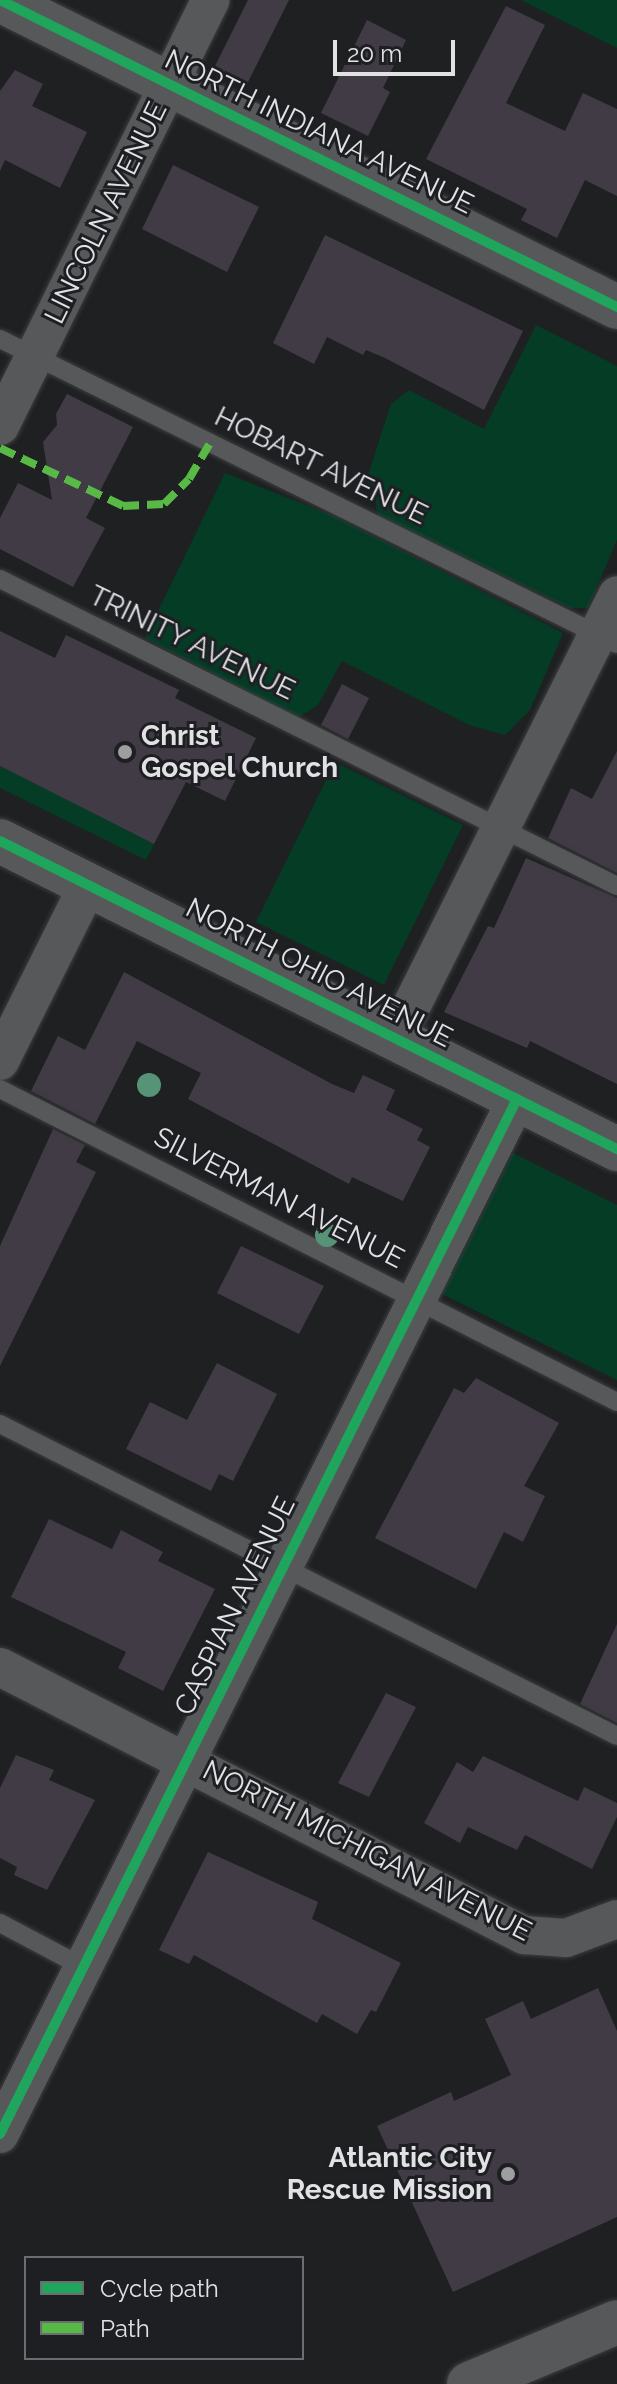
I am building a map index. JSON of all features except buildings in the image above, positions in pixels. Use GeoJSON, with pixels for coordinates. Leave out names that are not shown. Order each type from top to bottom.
{"type":"FeatureCollection","features":[{"type":"Feature","properties":{"kind":"street","name":"NORTH INDIANA AVENUE"},"geometry":{"type":"LineString","coordinates":[[0,0],[617,307]]}},
{"type":"Feature","properties":{"kind":"street","name":"LINCOLN AVENUE"},"geometry":{"type":"LineString","coordinates":[[0,426],[211,0]]}},
{"type":"Feature","properties":{"kind":"street"},"geometry":{"type":"LineString","coordinates":[[396,1037],[501,828],[607,639],[617,595]]}},
{"type":"Feature","properties":{"kind":"street","name":"NORTH OHIO AVENUE"},"geometry":{"type":"LineString","coordinates":[[0,841],[617,1149]]}},
{"type":"Feature","properties":{"kind":"street"},"geometry":{"type":"LineString","coordinates":[[0,1061],[88,885]]}},
{"type":"Feature","properties":{"kind":"street","name":"CASPIAN AVENUE"},"geometry":{"type":"LineString","coordinates":[[0,2134],[281,1564],[517,1099]]}},
{"type":"Feature","properties":{"kind":"street","name":"NORTH MICHIGAN AVENUE"},"geometry":{"type":"LineString","coordinates":[[0,1667],[524,1935],[552,1940],[613,1921]]}},
{"type":"Feature","properties":{"kind":"street"},"geometry":{"type":"LineString","coordinates":[[469,2384],[617,2322]]}},
{"type":"Feature","properties":{"kind":"lane","name":"HOBART AVENUE"},"geometry":{"type":"LineString","coordinates":[[0,339],[607,639]]}},
{"type":"Feature","properties":{"kind":"lane","name":"TRINITY AVENUE"},"geometry":{"type":"LineString","coordinates":[[0,579],[617,886]]}},
{"type":"Feature","properties":{"kind":"lane","name":"SILVERMAN AVENUE"},"geometry":{"type":"LineString","coordinates":[[0,1089],[617,1402]]}},
{"type":"Feature","properties":{"kind":"lane"},"geometry":{"type":"LineString","coordinates":[[0,1424],[617,1736]]}},
{"type":"Feature","properties":{"kind":"lane"},"geometry":{"type":"LineString","coordinates":[[0,1923],[83,1967]]}},
{"type":"Feature","properties":{"kind":"green space"},"geometry":{"type":"Polygon","coordinates":[[[521,0],[617,0],[617,48],[521,0]]]}},
{"type":"Feature","properties":{"kind":"green space"},"geometry":{"type":"Polygon","coordinates":[[[536,325],[617,366],[617,540],[588,608],[570,608],[377,515],[375,487],[366,481],[391,404],[409,390],[484,429],[536,325]]]}},
{"type":"Feature","properties":{"kind":"green space"},"geometry":{"type":"Polygon","coordinates":[[[225,473],[334,516],[563,633],[530,710],[505,735],[469,725],[342,661],[318,705],[298,718],[145,638],[225,473]]]}},
{"type":"Feature","properties":{"kind":"green space"},"geometry":{"type":"Polygon","coordinates":[[[335,762],[463,825],[384,985],[256,922],[335,762]]]}},
{"type":"Feature","properties":{"kind":"green space"},"geometry":{"type":"Polygon","coordinates":[[[0,766],[154,844],[146,860],[0,788],[0,766]]]}},
{"type":"Feature","properties":{"kind":"green space"},"geometry":{"type":"Polygon","coordinates":[[[513,1153],[617,1205],[617,1380],[442,1294],[513,1153]]]}},
{"type":"Feature","properties":{"kind":"marked path"},"geometry":{"type":"LineString","coordinates":[[0,448],[123,506],[164,504],[189,479],[210,443]]}},
{"type":"Feature","properties":{"kind":"cycle path"},"geometry":{"type":"LineString","coordinates":[[0,0],[617,307]]}},
{"type":"Feature","properties":{"kind":"cycle path"},"geometry":{"type":"LineString","coordinates":[[0,841],[617,1149]]}},
{"type":"Feature","properties":{"kind":"cycle path"},"geometry":{"type":"LineString","coordinates":[[0,2134],[517,1099]]}},
{"type":"Feature","properties":{"kind":"place","name":"Christ Gospel Church"},"geometry":{"type":"Point","coordinates":[125,752]}},
{"type":"Feature","properties":{"kind":"place","name":"Atlantic City Rescue Mission"},"geometry":{"type":"Point","coordinates":[508,2174]}}]}
